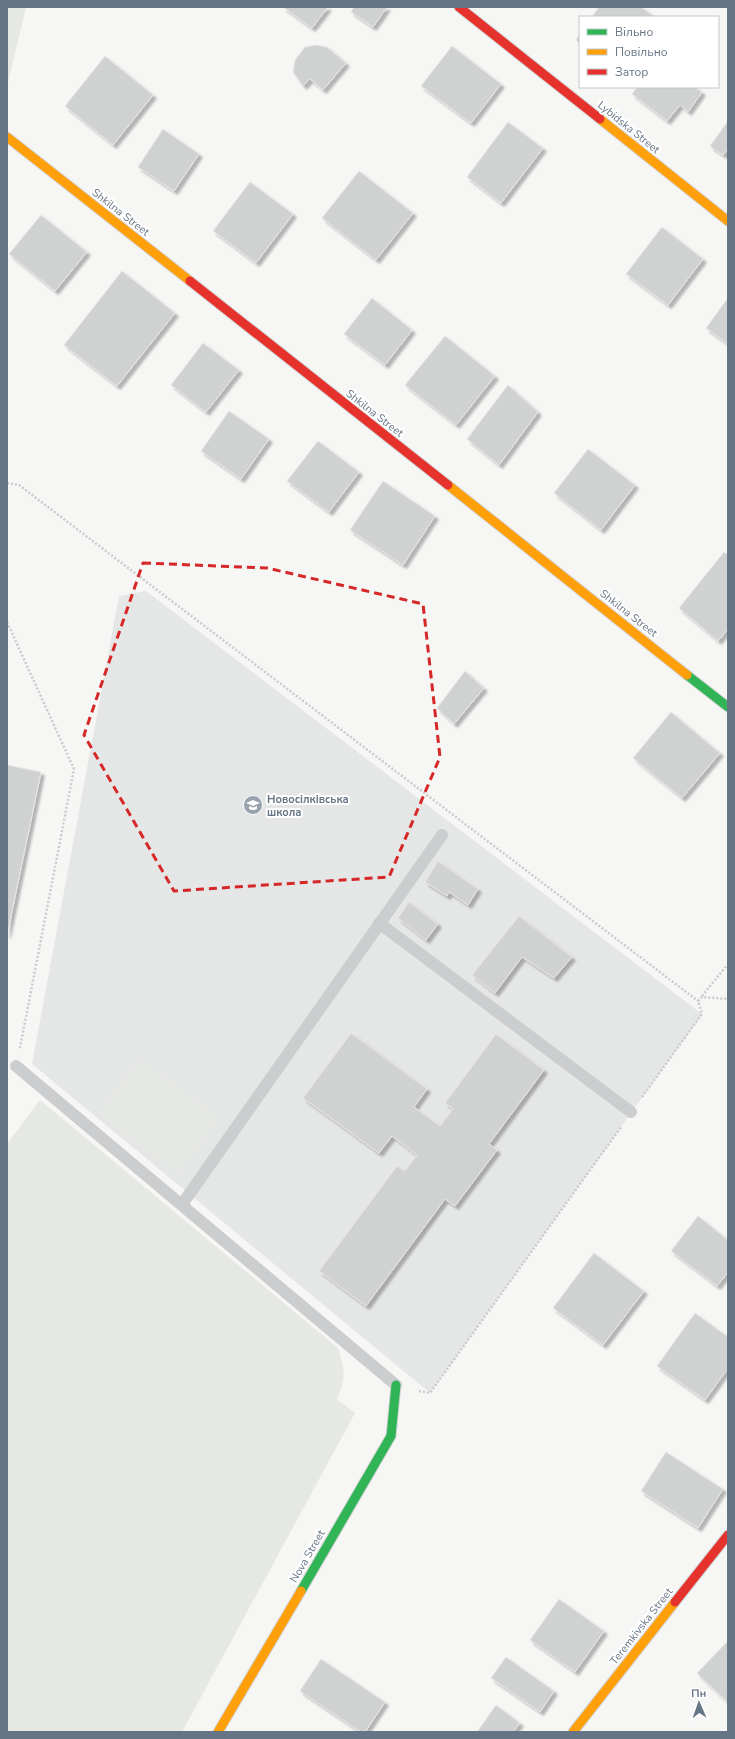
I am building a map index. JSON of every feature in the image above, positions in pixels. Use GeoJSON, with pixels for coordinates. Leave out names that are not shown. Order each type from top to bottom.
{"type":"FeatureCollection","features":[{"type":"Feature","properties":{"kind":"street","name":"Lybidska Street"},"geometry":{"type":"LineString","coordinates":[[460,7],[728,221]]}},
{"type":"Feature","properties":{"kind":"street","name":"Shkilna Street"},"geometry":{"type":"LineString","coordinates":[[7,137],[728,707]]}},
{"type":"Feature","properties":{"kind":"street","name":"Nova Street"},"geometry":{"type":"LineString","coordinates":[[218,1732],[391,1436],[396,1385]]}},
{"type":"Feature","properties":{"kind":"street","name":"Teremkivska Street"},"geometry":{"type":"LineString","coordinates":[[573,1732],[728,1535]]}},
{"type":"Feature","properties":{"kind":"lane"},"geometry":{"type":"LineString","coordinates":[[183,1204],[442,835]]}},
{"type":"Feature","properties":{"kind":"lane"},"geometry":{"type":"LineString","coordinates":[[379,923],[631,1112]]}},
{"type":"Feature","properties":{"kind":"lane"},"geometry":{"type":"LineString","coordinates":[[16,1066],[183,1204],[396,1385]]}},
{"type":"Feature","properties":{"kind":"path"},"geometry":{"type":"LineString","coordinates":[[7,483],[19,485],[698,1001],[702,1014],[430,1393],[396,1385]]}},
{"type":"Feature","properties":{"kind":"path"},"geometry":{"type":"LineString","coordinates":[[7,622],[74,769],[16,1066]]}},
{"type":"Feature","properties":{"kind":"path"},"geometry":{"type":"LineString","coordinates":[[698,1001],[728,964]]}},
{"type":"Feature","properties":{"kind":"path"},"geometry":{"type":"LineString","coordinates":[[702,997],[728,999]]}},
{"type":"Feature","properties":{"kind":"highlighted area"},"geometry":{"type":"Polygon","coordinates":[[[143,563],[267,568],[423,604],[440,757],[389,877],[174,891],[84,735],[143,563]]]}},
{"type":"Feature","properties":{"kind":"shaded area"},"geometry":{"type":"Polygon","coordinates":[[[7,7],[26,7],[7,87],[7,7]]]}},
{"type":"Feature","properties":{"kind":"shaded area","name":"Новосілківська школа"},"geometry":{"type":"Polygon","coordinates":[[[146,591],[702,1014],[430,1393],[32,1064],[119,596],[146,591]]]}},
{"type":"Feature","properties":{"kind":"shaded area"},"geometry":{"type":"Polygon","coordinates":[[[140,1060],[219,1118],[179,1173],[99,1114],[140,1060]]]}},
{"type":"Feature","properties":{"kind":"shaded area"},"geometry":{"type":"Polygon","coordinates":[[[40,1100],[338,1348],[344,1374],[337,1399],[355,1413],[182,1732],[7,1732],[7,1144],[40,1100]]]}},
{"type":"Feature","properties":{"kind":"building"},"geometry":{"type":"Polygon","coordinates":[[[283,7],[328,7],[312,28],[283,7]]]}},
{"type":"Feature","properties":{"kind":"building"},"geometry":{"type":"Polygon","coordinates":[[[354,7],[387,7],[373,27],[351,12],[354,7]]]}},
{"type":"Feature","properties":{"kind":"building"},"geometry":{"type":"Polygon","coordinates":[[[599,7],[641,7],[654,16],[593,16],[599,7]]]}},
{"type":"Feature","properties":{"kind":"building"},"geometry":{"type":"Polygon","coordinates":[[[579,36],[579,43],[576,40],[579,36]]]}},
{"type":"Feature","properties":{"kind":"building"},"geometry":{"type":"Polygon","coordinates":[[[316,45],[327,47],[346,63],[323,90],[310,79],[303,86],[293,72],[295,60],[305,47],[316,45]]]}},
{"type":"Feature","properties":{"kind":"building"},"geometry":{"type":"Polygon","coordinates":[[[452,46],[501,84],[471,123],[421,86],[452,46]]]}},
{"type":"Feature","properties":{"kind":"building"},"geometry":{"type":"Polygon","coordinates":[[[105,56],[153,95],[113,145],[65,106],[105,56]]]}},
{"type":"Feature","properties":{"kind":"building"},"geometry":{"type":"Polygon","coordinates":[[[636,88],[696,88],[702,92],[688,112],[680,105],[667,121],[632,94],[636,88]]]}},
{"type":"Feature","properties":{"kind":"building"},"geometry":{"type":"Polygon","coordinates":[[[728,121],[728,149],[723,155],[710,146],[728,121]]]}},
{"type":"Feature","properties":{"kind":"building"},"geometry":{"type":"Polygon","coordinates":[[[508,122],[543,148],[501,203],[467,177],[508,122]]]}},
{"type":"Feature","properties":{"kind":"building"},"geometry":{"type":"Polygon","coordinates":[[[163,129],[199,154],[174,191],[138,167],[163,129]]]}},
{"type":"Feature","properties":{"kind":"building"},"geometry":{"type":"Polygon","coordinates":[[[359,171],[413,213],[376,260],[322,218],[359,171]]]}},
{"type":"Feature","properties":{"kind":"building"},"geometry":{"type":"Polygon","coordinates":[[[250,182],[293,214],[256,263],[213,231],[250,182]]]}},
{"type":"Feature","properties":{"kind":"building"},"geometry":{"type":"Polygon","coordinates":[[[41,215],[87,252],[55,291],[9,254],[41,215]]]}},
{"type":"Feature","properties":{"kind":"building"},"geometry":{"type":"Polygon","coordinates":[[[662,227],[703,259],[668,305],[626,274],[662,227]]]}},
{"type":"Feature","properties":{"kind":"building"},"geometry":{"type":"Polygon","coordinates":[[[122,271],[175,313],[117,386],[64,345],[122,271]]]}},
{"type":"Feature","properties":{"kind":"building"},"geometry":{"type":"Polygon","coordinates":[[[372,298],[412,330],[385,365],[344,334],[372,298]]]}},
{"type":"Feature","properties":{"kind":"building"},"geometry":{"type":"Polygon","coordinates":[[[728,298],[728,344],[706,328],[728,298]]]}},
{"type":"Feature","properties":{"kind":"building"},"geometry":{"type":"Polygon","coordinates":[[[445,336],[495,376],[456,425],[405,385],[445,336]]]}},
{"type":"Feature","properties":{"kind":"building"},"geometry":{"type":"Polygon","coordinates":[[[203,343],[239,370],[206,412],[171,385],[203,343]]]}},
{"type":"Feature","properties":{"kind":"building"},"geometry":{"type":"Polygon","coordinates":[[[508,385],[538,412],[499,465],[467,439],[508,385]]]}},
{"type":"Feature","properties":{"kind":"building"},"geometry":{"type":"Polygon","coordinates":[[[229,411],[269,439],[241,479],[201,451],[229,411]]]}},
{"type":"Feature","properties":{"kind":"building"},"geometry":{"type":"Polygon","coordinates":[[[318,441],[359,472],[329,512],[287,481],[318,441]]]}},
{"type":"Feature","properties":{"kind":"building"},"geometry":{"type":"Polygon","coordinates":[[[588,449],[635,485],[601,530],[554,493],[588,449]]]}},
{"type":"Feature","properties":{"kind":"building"},"geometry":{"type":"Polygon","coordinates":[[[383,481],[435,516],[403,565],[350,530],[383,481]]]}},
{"type":"Feature","properties":{"kind":"building"},"geometry":{"type":"Polygon","coordinates":[[[724,552],[728,555],[728,629],[718,641],[679,608],[724,552]]]}},
{"type":"Feature","properties":{"kind":"building"},"geometry":{"type":"Polygon","coordinates":[[[465,671],[484,688],[454,724],[437,708],[465,671]]]}},
{"type":"Feature","properties":{"kind":"building"},"geometry":{"type":"Polygon","coordinates":[[[671,712],[720,753],[682,798],[633,758],[671,712]]]}},
{"type":"Feature","properties":{"kind":"building"},"geometry":{"type":"Polygon","coordinates":[[[7,765],[41,772],[7,935],[7,765]]]}},
{"type":"Feature","properties":{"kind":"building"},"geometry":{"type":"Polygon","coordinates":[[[438,861],[478,889],[468,905],[449,892],[447,896],[425,882],[438,861]]]}},
{"type":"Feature","properties":{"kind":"building"},"geometry":{"type":"Polygon","coordinates":[[[409,902],[438,924],[426,940],[398,918],[409,902]]]}},
{"type":"Feature","properties":{"kind":"building"},"geometry":{"type":"Polygon","coordinates":[[[519,916],[572,957],[554,978],[522,957],[495,993],[472,975],[519,916]]]}},
{"type":"Feature","properties":{"kind":"building"},"geometry":{"type":"Polygon","coordinates":[[[351,1033],[427,1089],[414,1107],[440,1126],[453,1109],[445,1103],[496,1034],[544,1070],[489,1144],[497,1150],[455,1206],[445,1199],[366,1306],[319,1271],[397,1166],[405,1171],[417,1155],[392,1136],[379,1153],[303,1098],[351,1033]]]}},
{"type":"Feature","properties":{"kind":"building"},"geometry":{"type":"Polygon","coordinates":[[[698,1216],[728,1240],[728,1272],[717,1286],[671,1251],[698,1216]]]}},
{"type":"Feature","properties":{"kind":"building"},"geometry":{"type":"Polygon","coordinates":[[[594,1253],[644,1291],[603,1345],[553,1308],[594,1253]]]}},
{"type":"Feature","properties":{"kind":"building"},"geometry":{"type":"Polygon","coordinates":[[[695,1313],[728,1337],[728,1368],[705,1400],[657,1366],[695,1313]]]}},
{"type":"Feature","properties":{"kind":"building"},"geometry":{"type":"Polygon","coordinates":[[[666,1452],[723,1489],[698,1528],[641,1491],[666,1452]]]}},
{"type":"Feature","properties":{"kind":"building"},"geometry":{"type":"Polygon","coordinates":[[[559,1599],[604,1631],[575,1672],[530,1640],[559,1599]]]}},
{"type":"Feature","properties":{"kind":"building"},"geometry":{"type":"Polygon","coordinates":[[[728,1641],[728,1703],[697,1673],[728,1641]]]}},
{"type":"Feature","properties":{"kind":"building"},"geometry":{"type":"Polygon","coordinates":[[[506,1657],[554,1691],[540,1712],[491,1678],[506,1657]]]}},
{"type":"Feature","properties":{"kind":"building"},"geometry":{"type":"Polygon","coordinates":[[[321,1659],[385,1702],[365,1732],[361,1732],[300,1691],[321,1659]]]}},
{"type":"Feature","properties":{"kind":"building"},"geometry":{"type":"Polygon","coordinates":[[[496,1705],[520,1723],[513,1732],[477,1732],[496,1705]]]}},
{"type":"Feature","properties":{"kind":"traffic: fast"},"geometry":{"type":"LineString","coordinates":[[687,675],[728,707]]}},
{"type":"Feature","properties":{"kind":"traffic: fast"},"geometry":{"type":"LineString","coordinates":[[301,1591],[391,1436],[396,1385]]}},
{"type":"Feature","properties":{"kind":"traffic: slow"},"geometry":{"type":"LineString","coordinates":[[600,119],[728,221]]}},
{"type":"Feature","properties":{"kind":"traffic: slow"},"geometry":{"type":"LineString","coordinates":[[7,137],[190,281]]}},
{"type":"Feature","properties":{"kind":"traffic: slow"},"geometry":{"type":"LineString","coordinates":[[448,485],[687,675]]}},
{"type":"Feature","properties":{"kind":"traffic: slow"},"geometry":{"type":"LineString","coordinates":[[218,1732],[301,1591]]}},
{"type":"Feature","properties":{"kind":"traffic: slow"},"geometry":{"type":"LineString","coordinates":[[573,1732],[675,1602]]}},
{"type":"Feature","properties":{"kind":"traffic: jam"},"geometry":{"type":"LineString","coordinates":[[459,7],[600,119]]}},
{"type":"Feature","properties":{"kind":"traffic: jam"},"geometry":{"type":"LineString","coordinates":[[190,281],[448,485]]}},
{"type":"Feature","properties":{"kind":"traffic: jam"},"geometry":{"type":"LineString","coordinates":[[675,1602],[728,1535]]}},
{"type":"Feature","properties":{"kind":"place","name":"Новосілківська школа"},"geometry":{"type":"Point","coordinates":[253,805]}}]}
